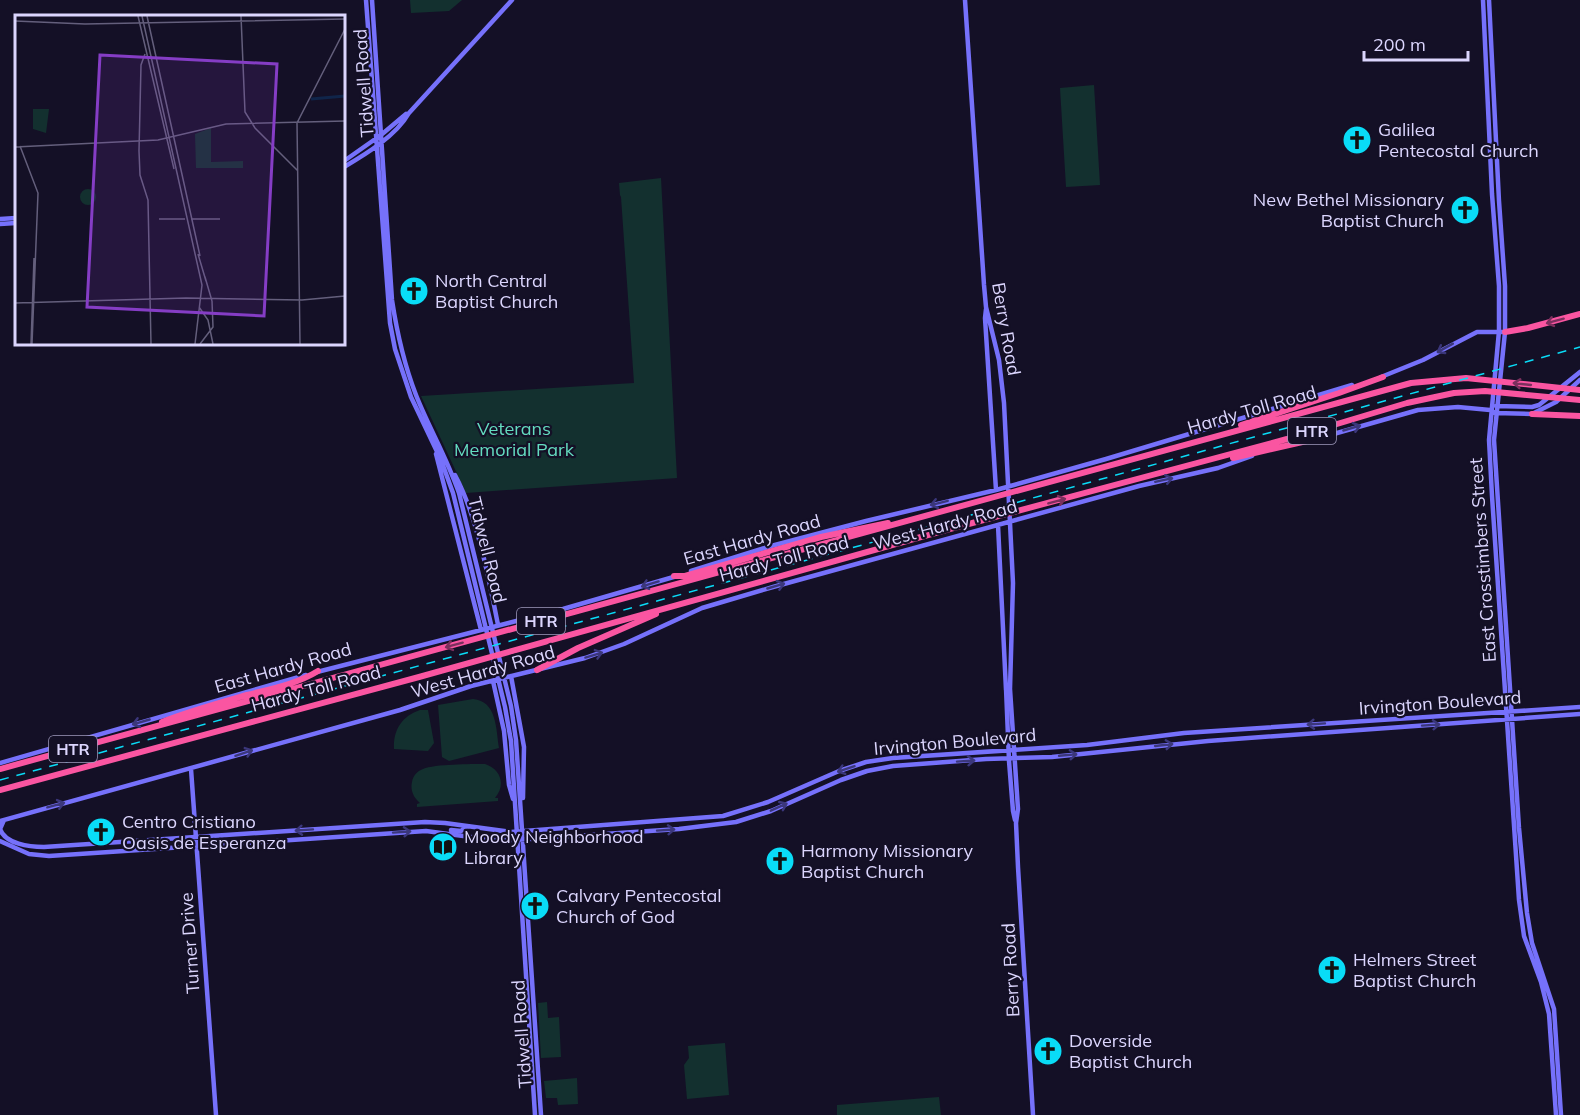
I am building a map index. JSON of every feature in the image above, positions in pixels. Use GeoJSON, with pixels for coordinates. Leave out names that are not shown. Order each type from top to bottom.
{"type":"FeatureCollection","features":[{"type":"Feature","properties":{"kind":"highway"},"geometry":{"type":"LineString","coordinates":[[1502,331],[1528,328],[1580,315]]}},
{"type":"Feature","properties":{"kind":"highway"},"geometry":{"type":"LineString","coordinates":[[1213,436],[1383,376]]}},
{"type":"Feature","properties":{"kind":"highway","name":"Hardy Toll Road"},"geometry":{"type":"LineString","coordinates":[[0,769],[1411,383],[1466,378],[1580,390]]}},
{"type":"Feature","properties":{"kind":"highway","name":"Hardy Toll Road"},"geometry":{"type":"LineString","coordinates":[[0,790],[1287,439],[1407,403],[1467,392],[1512,393],[1580,400]]}},
{"type":"Feature","properties":{"kind":"highway"},"geometry":{"type":"LineString","coordinates":[[1532,414],[1580,416]]}},
{"type":"Feature","properties":{"kind":"highway"},"geometry":{"type":"LineString","coordinates":[[1159,474],[1311,440]]}},
{"type":"Feature","properties":{"kind":"highway"},"geometry":{"type":"LineString","coordinates":[[674,576],[685,576],[842,532],[936,513]]}},
{"type":"Feature","properties":{"kind":"highway"},"geometry":{"type":"LineString","coordinates":[[537,670],[578,648],[676,604]]}},
{"type":"Feature","properties":{"kind":"highway"},"geometry":{"type":"LineString","coordinates":[[147,730],[164,721],[228,700],[278,687],[318,672]]}},
{"type":"Feature","properties":{"kind":"main road","name":"Tidwell Road"},"geometry":{"type":"LineString","coordinates":[[366,0],[390,243],[389,300],[407,371],[424,414],[448,462],[459,493],[501,690],[516,740],[522,813],[520,832]]}},
{"type":"Feature","properties":{"kind":"main road","name":"Tidwell Road"},"geometry":{"type":"LineString","coordinates":[[372,0],[383,243],[395,349],[411,397],[441,460],[453,493],[482,597]]}},
{"type":"Feature","properties":{"kind":"main road"},"geometry":{"type":"LineString","coordinates":[[345,166],[409,113],[512,0]]}},
{"type":"Feature","properties":{"kind":"main road","name":"Berry Road"},"geometry":{"type":"LineString","coordinates":[[965,0],[979,228],[986,307],[999,360],[1012,551],[1013,629],[1010,689],[1012,758],[1018,809],[1016,823],[1033,1115]]}},
{"type":"Feature","properties":{"kind":"main road","name":"East Crosstimbers Street"},"geometry":{"type":"LineString","coordinates":[[1483,0],[1490,151],[1502,286],[1502,331],[1497,405]]}},
{"type":"Feature","properties":{"kind":"main road","name":"East Crosstimbers Street"},"geometry":{"type":"LineString","coordinates":[[1490,0],[1500,255]]}},
{"type":"Feature","properties":{"kind":"main road"},"geometry":{"type":"LineString","coordinates":[[1485,26],[1491,25]]}},
{"type":"Feature","properties":{"kind":"main road"},"geometry":{"type":"LineString","coordinates":[[1487,85],[1494,85]]}},
{"type":"Feature","properties":{"kind":"main road"},"geometry":{"type":"LineString","coordinates":[[345,160],[379,139]]}},
{"type":"Feature","properties":{"kind":"main road"},"geometry":{"type":"LineString","coordinates":[[1490,151],[1497,151]]}},
{"type":"Feature","properties":{"kind":"main road"},"geometry":{"type":"LineString","coordinates":[[0,219],[15,221]]}},
{"type":"Feature","properties":{"kind":"main road"},"geometry":{"type":"LineString","coordinates":[[0,224],[15,221]]}},
{"type":"Feature","properties":{"kind":"main road"},"geometry":{"type":"LineString","coordinates":[[383,243],[390,243]]}},
{"type":"Feature","properties":{"kind":"main road"},"geometry":{"type":"LineString","coordinates":[[986,307],[987,359],[996,490]]}},
{"type":"Feature","properties":{"kind":"main road","name":"East Crosstimbers Street"},"geometry":{"type":"LineString","coordinates":[[1502,331],[1493,412],[1492,454],[1512,760],[1520,874],[1531,936],[1555,1014],[1556,1115]]}},
{"type":"Feature","properties":{"kind":"main road","name":"East Hardy Road"},"geometry":{"type":"LineString","coordinates":[[0,763],[318,672],[561,609],[805,537],[996,490],[1106,459],[1383,376],[1423,360],[1477,332],[1502,331]]}},
{"type":"Feature","properties":{"kind":"main road"},"geometry":{"type":"LineString","coordinates":[[987,359],[999,360]]}},
{"type":"Feature","properties":{"kind":"main road"},"geometry":{"type":"LineString","coordinates":[[1493,412],[1497,405],[1532,407],[1539,405],[1580,372]]}},
{"type":"Feature","properties":{"kind":"main road"},"geometry":{"type":"LineString","coordinates":[[1532,414],[1556,402],[1580,380]]}},
{"type":"Feature","properties":{"kind":"main road","name":"West Hardy Road"},"geometry":{"type":"LineString","coordinates":[[2,820],[400,710],[464,688],[602,653],[702,608],[855,563],[1138,486],[1218,468],[1269,450],[1418,410],[1450,407],[1532,414]]}},
{"type":"Feature","properties":{"kind":"main road"},"geometry":{"type":"LineString","coordinates":[[429,435],[481,630]]}},
{"type":"Feature","properties":{"kind":"main road"},"geometry":{"type":"LineString","coordinates":[[448,462],[465,498],[498,625]]}},
{"type":"Feature","properties":{"kind":"main road"},"geometry":{"type":"LineString","coordinates":[[998,525],[1006,690]]}},
{"type":"Feature","properties":{"kind":"main road"},"geometry":{"type":"LineString","coordinates":[[478,620],[483,623],[489,622],[495,612]]}},
{"type":"Feature","properties":{"kind":"main road"},"geometry":{"type":"LineString","coordinates":[[1003,627],[1013,629]]}},
{"type":"Feature","properties":{"kind":"main road","name":"Berry Road"},"geometry":{"type":"LineString","coordinates":[[1011,662],[1006,690],[1012,751]]}},
{"type":"Feature","properties":{"kind":"main road"},"geometry":{"type":"LineString","coordinates":[[511,676],[524,747],[525,784],[522,813]]}},
{"type":"Feature","properties":{"kind":"main road"},"geometry":{"type":"LineString","coordinates":[[493,681],[501,690]]}},
{"type":"Feature","properties":{"kind":"main road"},"geometry":{"type":"LineString","coordinates":[[501,690],[498,685],[506,683],[513,686]]}},
{"type":"Feature","properties":{"kind":"main road","name":"Tidwell Road"},"geometry":{"type":"LineString","coordinates":[[501,690],[509,785],[521,840],[535,1115]]}},
{"type":"Feature","properties":{"kind":"main road","name":"Irvington Boulevard"},"geometry":{"type":"LineString","coordinates":[[2,820],[0,827],[2,835],[25,845],[44,847],[425,822],[496,832],[520,832],[723,816],[768,802],[839,771],[866,762],[892,758],[1012,751],[1184,733],[1580,707]]}},
{"type":"Feature","properties":{"kind":"main road"},"geometry":{"type":"LineString","coordinates":[[1544,710],[1544,717]]}},
{"type":"Feature","properties":{"kind":"main road","name":"Irvington Boulevard"},"geometry":{"type":"LineString","coordinates":[[0,841],[23,852],[49,856],[439,831],[493,840],[521,840],[724,825],[754,817],[841,780],[892,766],[1070,755],[1233,739],[1580,714]]}},
{"type":"Feature","properties":{"kind":"main road"},"geometry":{"type":"LineString","coordinates":[[1122,750],[1126,743],[1132,740]]}},
{"type":"Feature","properties":{"kind":"main road","name":"Turner Drive"},"geometry":{"type":"LineString","coordinates":[[191,769],[216,1115]]}},
{"type":"Feature","properties":{"kind":"main road"},"geometry":{"type":"LineString","coordinates":[[374,826],[374,834]]}},
{"type":"Feature","properties":{"kind":"main road"},"geometry":{"type":"LineString","coordinates":[[439,831],[461,831],[466,827]]}},
{"type":"Feature","properties":{"kind":"main road"},"geometry":{"type":"LineString","coordinates":[[574,828],[576,836]]}},
{"type":"Feature","properties":{"kind":"main road"},"geometry":{"type":"LineString","coordinates":[[322,829],[323,838]]}},
{"type":"Feature","properties":{"kind":"main road"},"geometry":{"type":"LineString","coordinates":[[259,833],[259,842]]}},
{"type":"Feature","properties":{"kind":"main road"},"geometry":{"type":"LineString","coordinates":[[149,841],[150,849]]}},
{"type":"Feature","properties":{"kind":"main road"},"geometry":{"type":"LineString","coordinates":[[23,852],[25,845]]}},
{"type":"Feature","properties":{"kind":"main road"},"geometry":{"type":"LineString","coordinates":[[70,846],[71,854]]}},
{"type":"Feature","properties":{"kind":"main road","name":"Tidwell Road"},"geometry":{"type":"LineString","coordinates":[[530,987],[541,1115]]}},
{"type":"Feature","properties":{"kind":"main road","name":"East Crosstimbers Street"},"geometry":{"type":"LineString","coordinates":[[1557,1087],[1561,1115]]}},
{"type":"Feature","properties":{"kind":"green space"},"geometry":{"type":"Polygon","coordinates":[[[410,0],[462,0],[449,11],[411,13],[410,0]]]}},
{"type":"Feature","properties":{"kind":"green space"},"geometry":{"type":"Polygon","coordinates":[[[1094,85],[1100,185],[1066,187],[1060,88],[1094,85]]]}},
{"type":"Feature","properties":{"kind":"green space","name":"Veterans Memorial Park"},"geometry":{"type":"Polygon","coordinates":[[[661,178],[677,478],[466,493],[421,396],[634,383],[619,183],[661,178]]]}},
{"type":"Feature","properties":{"kind":"green space"},"geometry":{"type":"Polygon","coordinates":[[[473,699],[481,701],[491,710],[496,725],[499,748],[449,761],[442,757],[438,705],[473,699]]]}},
{"type":"Feature","properties":{"kind":"green space"},"geometry":{"type":"Polygon","coordinates":[[[420,710],[428,710],[434,743],[428,751],[394,749],[395,736],[400,725],[408,716],[420,710]]]}},
{"type":"Feature","properties":{"kind":"green space"},"geometry":{"type":"Polygon","coordinates":[[[485,764],[495,770],[500,778],[500,788],[495,798],[498,798],[498,801],[417,807],[420,803],[413,794],[412,785],[413,778],[419,771],[436,766],[485,764]]]}},
{"type":"Feature","properties":{"kind":"green space"},"geometry":{"type":"Polygon","coordinates":[[[547,1002],[548,1018],[559,1017],[561,1057],[541,1058],[538,1003],[547,1002]]]}},
{"type":"Feature","properties":{"kind":"green space"},"geometry":{"type":"Polygon","coordinates":[[[725,1043],[729,1095],[687,1099],[684,1065],[689,1058],[688,1046],[725,1043]]]}},
{"type":"Feature","properties":{"kind":"green space"},"geometry":{"type":"Polygon","coordinates":[[[577,1078],[578,1104],[558,1105],[557,1098],[546,1098],[544,1081],[577,1078]]]}},
{"type":"Feature","properties":{"kind":"green space"},"geometry":{"type":"Polygon","coordinates":[[[939,1097],[941,1115],[837,1115],[837,1105],[939,1097]]]}},
{"type":"Feature","properties":{"kind":"railway"},"geometry":{"type":"LineString","coordinates":[[0,780],[1580,347]]}},
{"type":"Feature","properties":{"kind":"place","name":"Galilea Pentecostal Church"},"geometry":{"type":"Point","coordinates":[1357,140]}},
{"type":"Feature","properties":{"kind":"place","name":"New Bethel Missionary Baptist Church"},"geometry":{"type":"Point","coordinates":[1465,210]}},
{"type":"Feature","properties":{"kind":"place","name":"North Central Baptist Church"},"geometry":{"type":"Point","coordinates":[414,291]}},
{"type":"Feature","properties":{"kind":"place","name":"Centro Cristiano Oasis de Esperanza"},"geometry":{"type":"Point","coordinates":[101,832]}},
{"type":"Feature","properties":{"kind":"place","name":"Moody Neighborhood Library"},"geometry":{"type":"Point","coordinates":[443,847]}},
{"type":"Feature","properties":{"kind":"place","name":"Harmony Missionary Baptist Church"},"geometry":{"type":"Point","coordinates":[780,861]}},
{"type":"Feature","properties":{"kind":"place","name":"Calvary Pentecostal Church of God"},"geometry":{"type":"Point","coordinates":[535,906]}},
{"type":"Feature","properties":{"kind":"place","name":"Helmers Street Baptist Church"},"geometry":{"type":"Point","coordinates":[1332,970]}},
{"type":"Feature","properties":{"kind":"place","name":"Doverside Baptist Church"},"geometry":{"type":"Point","coordinates":[1048,1051]}}]}
